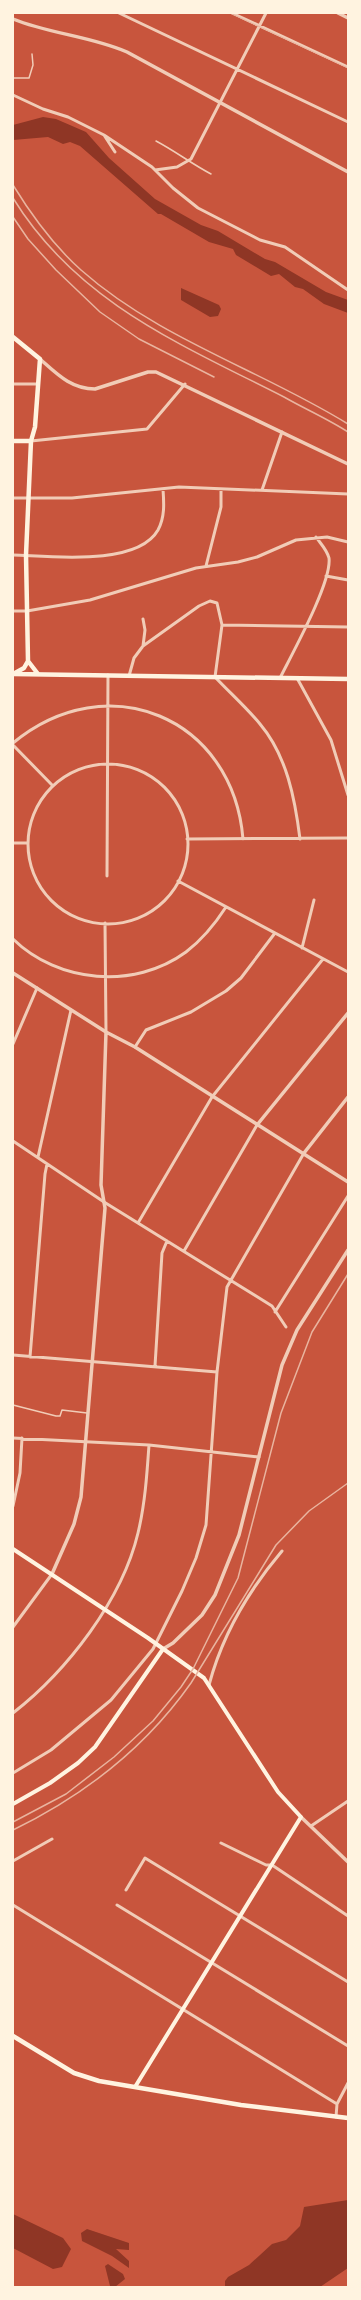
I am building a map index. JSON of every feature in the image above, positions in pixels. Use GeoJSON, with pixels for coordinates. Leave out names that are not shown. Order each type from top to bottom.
{"type":"FeatureCollection","features":[{"type":"Feature","properties":{"kind":"main road"},"geometry":{"type":"LineString","coordinates":[[13,338],[40,359],[35,427],[31,441],[26,555],[28,661],[24,668],[14,674]]}},
{"type":"Feature","properties":{"kind":"main road"},"geometry":{"type":"LineString","coordinates":[[13,441],[31,441]]}},
{"type":"Feature","properties":{"kind":"main road"},"geometry":{"type":"LineString","coordinates":[[28,661],[38,674]]}},
{"type":"Feature","properties":{"kind":"main road"},"geometry":{"type":"LineString","coordinates":[[14,674],[348,679]]}},
{"type":"Feature","properties":{"kind":"main road"},"geometry":{"type":"LineString","coordinates":[[13,1549],[195,1671],[209,1685],[278,1792],[301,1817],[182,2008],[136,2087]]}},
{"type":"Feature","properties":{"kind":"main road"},"geometry":{"type":"LineString","coordinates":[[13,1804],[50,1783],[78,1763],[95,1747],[163,1650]]}},
{"type":"Feature","properties":{"kind":"main road"},"geometry":{"type":"LineString","coordinates":[[13,2036],[74,2073],[99,2081],[241,2105],[348,2118]]}},
{"type":"Feature","properties":{"kind":"street"},"geometry":{"type":"LineString","coordinates":[[119,13],[348,122]]}},
{"type":"Feature","properties":{"kind":"street"},"geometry":{"type":"LineString","coordinates":[[232,13],[348,67]]}},
{"type":"Feature","properties":{"kind":"street"},"geometry":{"type":"LineString","coordinates":[[155,170],[177,167],[189,162],[221,103],[237,68],[266,13]]}},
{"type":"Feature","properties":{"kind":"street"},"geometry":{"type":"LineString","coordinates":[[338,13],[348,18]]}},
{"type":"Feature","properties":{"kind":"street"},"geometry":{"type":"LineString","coordinates":[[13,19],[44,30],[80,36],[112,46],[152,65],[348,172]]}},
{"type":"Feature","properties":{"kind":"street"},"geometry":{"type":"LineString","coordinates":[[13,95],[34,103],[42,109],[68,117],[104,135],[155,170],[173,188],[198,208],[260,240],[285,247],[336,284],[348,290]]}},
{"type":"Feature","properties":{"kind":"street"},"geometry":{"type":"LineString","coordinates":[[104,135],[114,152]]}},
{"type":"Feature","properties":{"kind":"street"},"geometry":{"type":"LineString","coordinates":[[40,359],[60,377],[78,387],[86,389],[106,386],[148,372],[156,372],[185,384],[348,464]]}},
{"type":"Feature","properties":{"kind":"street"},"geometry":{"type":"LineString","coordinates":[[13,384],[38,384]]}},
{"type":"Feature","properties":{"kind":"street"},"geometry":{"type":"LineString","coordinates":[[31,441],[147,428],[185,384]]}},
{"type":"Feature","properties":{"kind":"street"},"geometry":{"type":"LineString","coordinates":[[262,490],[282,432]]}},
{"type":"Feature","properties":{"kind":"street"},"geometry":{"type":"LineString","coordinates":[[13,498],[72,498],[178,487],[348,494]]}},
{"type":"Feature","properties":{"kind":"street"},"geometry":{"type":"LineString","coordinates":[[13,555],[95,558],[112,555],[145,544],[158,531],[163,519],[163,488]]}},
{"type":"Feature","properties":{"kind":"street"},"geometry":{"type":"LineString","coordinates":[[206,566],[221,507],[221,488]]}},
{"type":"Feature","properties":{"kind":"street"},"geometry":{"type":"LineString","coordinates":[[280,678],[306,626],[326,576],[329,560],[327,553],[316,537]]}},
{"type":"Feature","properties":{"kind":"street"},"geometry":{"type":"LineString","coordinates":[[13,611],[27,611],[90,600],[206,566],[238,562],[267,554],[286,544],[316,537],[327,537],[348,542]]}},
{"type":"Feature","properties":{"kind":"street"},"geometry":{"type":"LineString","coordinates":[[326,576],[348,580]]}},
{"type":"Feature","properties":{"kind":"street"},"geometry":{"type":"LineString","coordinates":[[129,676],[134,658],[143,646],[199,606],[215,602],[218,607],[222,625],[216,677],[261,725],[279,755],[294,798],[300,838]]}},
{"type":"Feature","properties":{"kind":"street"},"geometry":{"type":"LineString","coordinates":[[143,619],[145,630],[143,646]]}},
{"type":"Feature","properties":{"kind":"street"},"geometry":{"type":"LineString","coordinates":[[222,625],[348,627]]}},
{"type":"Feature","properties":{"kind":"street"},"geometry":{"type":"LineString","coordinates":[[107,876],[108,675]]}},
{"type":"Feature","properties":{"kind":"street"},"geometry":{"type":"LineString","coordinates":[[297,678],[331,740],[348,795]]}},
{"type":"Feature","properties":{"kind":"street"},"geometry":{"type":"LineString","coordinates":[[53,786],[13,744],[28,730],[48,718],[69,710],[108,705],[127,707],[156,714],[182,728],[203,745],[219,764],[230,783],[238,807],[243,839]]}},
{"type":"Feature","properties":{"kind":"street"},"geometry":{"type":"LineString","coordinates":[[107,764],[134,768],[162,785],[180,810],[187,839],[185,865],[178,881],[164,900],[145,914],[124,922],[105,924],[78,918],[63,910],[50,899],[34,875],[30,861],[28,843],[34,812],[42,799],[53,786],[68,775],[83,768],[107,764]]}},
{"type":"Feature","properties":{"kind":"street"},"geometry":{"type":"LineString","coordinates":[[187,839],[348,838]]}},
{"type":"Feature","properties":{"kind":"street"},"geometry":{"type":"LineString","coordinates":[[13,843],[28,843]]}},
{"type":"Feature","properties":{"kind":"street"},"geometry":{"type":"LineString","coordinates":[[178,881],[348,972]]}},
{"type":"Feature","properties":{"kind":"street"},"geometry":{"type":"LineString","coordinates":[[302,948],[314,900]]}},
{"type":"Feature","properties":{"kind":"street"},"geometry":{"type":"LineString","coordinates":[[13,939],[42,961],[74,973],[105,977],[144,972],[172,960],[202,939],[226,907]]}},
{"type":"Feature","properties":{"kind":"street"},"geometry":{"type":"LineString","coordinates":[[13,1627],[52,1574],[74,1524],[82,1497],[104,1202],[101,1185],[106,1032],[105,924]]}},
{"type":"Feature","properties":{"kind":"street"},"geometry":{"type":"LineString","coordinates":[[135,1047],[146,1030],[191,1012],[226,991],[241,978],[276,933]]}},
{"type":"Feature","properties":{"kind":"street"},"geometry":{"type":"LineString","coordinates":[[138,1223],[212,1097],[323,959]]}},
{"type":"Feature","properties":{"kind":"street"},"geometry":{"type":"LineString","coordinates":[[13,973],[106,1032],[135,1047],[348,1182]]}},
{"type":"Feature","properties":{"kind":"street"},"geometry":{"type":"LineString","coordinates":[[13,1044],[37,988]]}},
{"type":"Feature","properties":{"kind":"street"},"geometry":{"type":"LineString","coordinates":[[38,1157],[70,1010]]}},
{"type":"Feature","properties":{"kind":"street"},"geometry":{"type":"LineString","coordinates":[[184,1251],[257,1125],[348,1013]]}},
{"type":"Feature","properties":{"kind":"street"},"geometry":{"type":"LineString","coordinates":[[13,1773],[51,1750],[110,1700],[138,1670],[156,1644],[196,1558],[206,1525],[217,1372],[226,1294],[230,1280],[304,1154],[348,1097]]}},
{"type":"Feature","properties":{"kind":"street"},"geometry":{"type":"LineString","coordinates":[[13,1141],[104,1202],[272,1306],[286,1327]]}},
{"type":"Feature","properties":{"kind":"street"},"geometry":{"type":"LineString","coordinates":[[30,1357],[44,1174],[47,1164]]}},
{"type":"Feature","properties":{"kind":"street"},"geometry":{"type":"LineString","coordinates":[[275,1312],[348,1196]]}},
{"type":"Feature","properties":{"kind":"street"},"geometry":{"type":"LineString","coordinates":[[155,1366],[162,1253],[167,1241]]}},
{"type":"Feature","properties":{"kind":"street"},"geometry":{"type":"LineString","coordinates":[[163,1650],[173,1644],[202,1615],[215,1595],[239,1535],[285,1358],[297,1330],[348,1250]]}},
{"type":"Feature","properties":{"kind":"street"},"geometry":{"type":"LineString","coordinates":[[13,1355],[217,1372]]}},
{"type":"Feature","properties":{"kind":"street"},"geometry":{"type":"LineString","coordinates":[[13,1438],[149,1445],[212,1450],[259,1456]]}},
{"type":"Feature","properties":{"kind":"street"},"geometry":{"type":"LineString","coordinates":[[13,1506],[18,1485],[22,1438]]}},
{"type":"Feature","properties":{"kind":"street"},"geometry":{"type":"LineString","coordinates":[[13,1713],[34,1697],[81,1645],[104,1609],[128,1562],[138,1534],[143,1506],[149,1445]]}},
{"type":"Feature","properties":{"kind":"street"},"geometry":{"type":"LineString","coordinates":[[209,1685],[221,1645],[254,1589],[282,1551]]}},
{"type":"Feature","properties":{"kind":"street"},"geometry":{"type":"LineString","coordinates":[[311,1826],[348,1801]]}},
{"type":"Feature","properties":{"kind":"street"},"geometry":{"type":"LineString","coordinates":[[301,1817],[348,1862]]}},
{"type":"Feature","properties":{"kind":"street"},"geometry":{"type":"LineString","coordinates":[[13,1861],[52,1839]]}},
{"type":"Feature","properties":{"kind":"street"},"geometry":{"type":"LineString","coordinates":[[220,1843],[266,1865],[272,1865],[348,1916]]}},
{"type":"Feature","properties":{"kind":"street"},"geometry":{"type":"LineString","coordinates":[[126,1890],[145,1858],[348,1982]]}},
{"type":"Feature","properties":{"kind":"street"},"geometry":{"type":"LineString","coordinates":[[13,1905],[337,2104]]}},
{"type":"Feature","properties":{"kind":"street"},"geometry":{"type":"LineString","coordinates":[[117,1905],[348,2046]]}},
{"type":"Feature","properties":{"kind":"street"},"geometry":{"type":"LineString","coordinates":[[336,2117],[337,2104],[348,2083]]}},
{"type":"Feature","properties":{"kind":"lane"},"geometry":{"type":"LineString","coordinates":[[13,78],[29,78],[33,65],[32,54]]}},
{"type":"Feature","properties":{"kind":"lane"},"geometry":{"type":"LineString","coordinates":[[156,141],[211,174]]}},
{"type":"Feature","properties":{"kind":"lane"},"geometry":{"type":"LineString","coordinates":[[13,1405],[56,1416],[60,1416],[62,1410],[89,1414]]}},
{"type":"Feature","properties":{"kind":"shaded area"},"geometry":{"type":"Polygon","coordinates":[[[43,117],[56,119],[86,132],[109,158],[155,199],[201,225],[218,231],[265,259],[275,262],[326,292],[348,300],[348,313],[324,304],[303,289],[295,287],[279,274],[271,276],[236,255],[233,249],[209,242],[161,214],[158,214],[80,146],[70,142],[63,144],[48,137],[13,140],[13,125],[43,117]]]}},
{"type":"Feature","properties":{"kind":"shaded area"},"geometry":{"type":"Polygon","coordinates":[[[181,288],[219,305],[221,309],[218,316],[210,317],[181,300],[181,288]]]}},
{"type":"Feature","properties":{"kind":"shaded area"},"geometry":{"type":"Polygon","coordinates":[[[348,2200],[348,2268],[320,2287],[225,2287],[225,2281],[228,2277],[249,2265],[272,2244],[286,2240],[300,2226],[304,2207],[348,2200]]]}},
{"type":"Feature","properties":{"kind":"shaded area"},"geometry":{"type":"Polygon","coordinates":[[[13,2214],[63,2238],[71,2249],[62,2267],[53,2269],[13,2248],[13,2214]]]}},
{"type":"Feature","properties":{"kind":"shaded area"},"geometry":{"type":"Polygon","coordinates":[[[87,2229],[129,2243],[129,2250],[116,2249],[129,2261],[129,2268],[112,2256],[82,2241],[81,2233],[87,2229]]]}},
{"type":"Feature","properties":{"kind":"shaded area"},"geometry":{"type":"Polygon","coordinates":[[[108,2264],[123,2274],[125,2279],[115,2287],[110,2286],[105,2266],[108,2264]]]}},
{"type":"Feature","properties":{"kind":"tram line"},"geometry":{"type":"LineString","coordinates":[[230,13],[348,68]]}},
{"type":"Feature","properties":{"kind":"railway"},"geometry":{"type":"LineString","coordinates":[[13,185],[53,241],[71,261],[111,294],[143,316],[177,335],[281,387],[348,424]]}},
{"type":"Feature","properties":{"kind":"railway"},"geometry":{"type":"LineString","coordinates":[[13,198],[39,234],[68,266],[99,293],[134,317],[169,338],[284,397],[348,432]]}},
{"type":"Feature","properties":{"kind":"railway"},"geometry":{"type":"LineString","coordinates":[[13,217],[28,239],[56,270],[100,312],[139,339],[214,377]]}},
{"type":"Feature","properties":{"kind":"railway"},"geometry":{"type":"LineString","coordinates":[[13,1822],[66,1794],[114,1757],[153,1721],[181,1687],[193,1669],[238,1578],[281,1413],[312,1332],[348,1274]]}},
{"type":"Feature","properties":{"kind":"railway"},"geometry":{"type":"LineString","coordinates":[[13,1830],[39,1817],[88,1785],[111,1768],[154,1728],[191,1683],[276,1545],[309,1511],[348,1483]]}}]}
